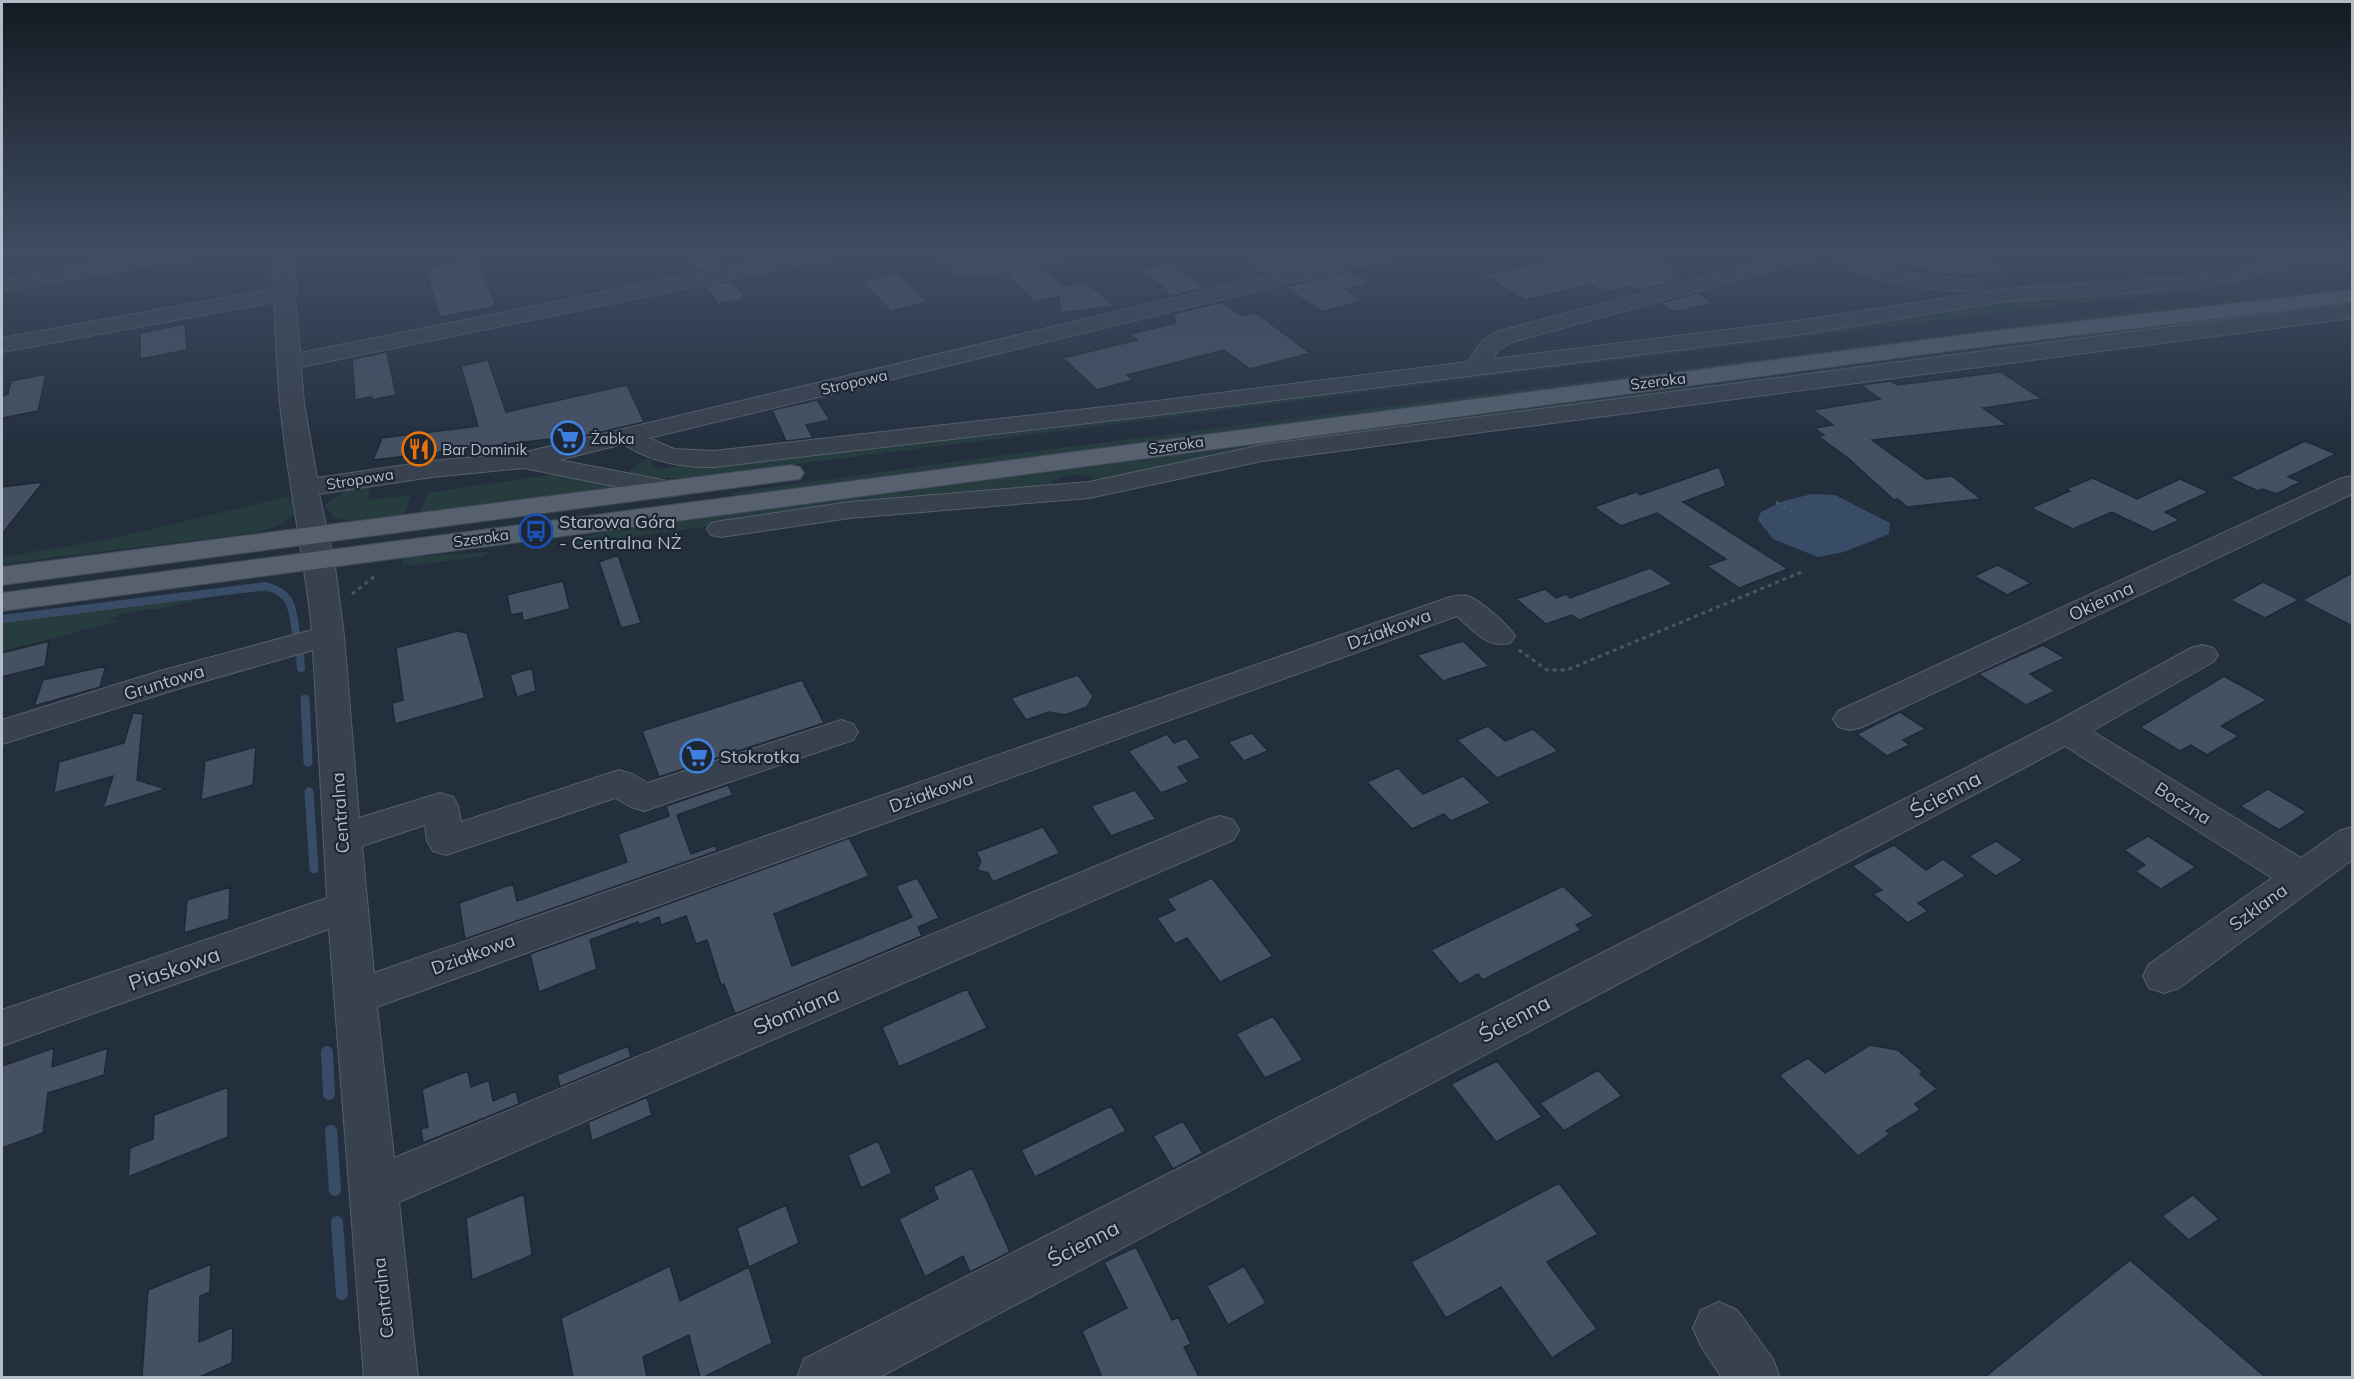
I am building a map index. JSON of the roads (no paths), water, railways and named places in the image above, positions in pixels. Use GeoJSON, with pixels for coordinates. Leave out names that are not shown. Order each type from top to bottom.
{"type":"FeatureCollection","features":[{"type":"Feature","properties":{"kind":"main road","name":"Szeroka"},"geometry":{"type":"LineString","coordinates":[[2,602],[668,489],[2043,315]]}},
{"type":"Feature","properties":{"kind":"main road","name":"Szeroka"},"geometry":{"type":"LineString","coordinates":[[2,576],[316,547],[2175,315]]}},
{"type":"Feature","properties":{"kind":"street"},"geometry":{"type":"LineString","coordinates":[[2,345],[164,315]]}},
{"type":"Feature","properties":{"kind":"street","name":"Centralna"},"geometry":{"type":"LineString","coordinates":[[288,315],[292,402],[328,636],[347,907],[391,1377]]}},
{"type":"Feature","properties":{"kind":"street"},"geometry":{"type":"LineString","coordinates":[[291,362],[521,315]]}},
{"type":"Feature","properties":{"kind":"street","name":"Stropowa"},"geometry":{"type":"LineString","coordinates":[[306,488],[432,469],[522,461],[1129,315]]}},
{"type":"Feature","properties":{"kind":"street"},"geometry":{"type":"LineString","coordinates":[[1477,368],[1491,343],[1504,337],[1584,315]]}},
{"type":"Feature","properties":{"kind":"street","name":"Szeroka"},"geometry":{"type":"LineString","coordinates":[[628,436],[649,450],[668,457],[687,460],[714,459],[1156,408],[1883,315]]}},
{"type":"Feature","properties":{"kind":"street"},"geometry":{"type":"LineString","coordinates":[[721,529],[861,509],[1089,490],[1236,457],[2313,315]]}},
{"type":"Feature","properties":{"kind":"street"},"geometry":{"type":"LineString","coordinates":[[522,461],[668,489]]}},
{"type":"Feature","properties":{"kind":"street","name":"Okienna"},"geometry":{"type":"LineString","coordinates":[[1850,719],[2352,484]]}},
{"type":"Feature","properties":{"kind":"street","name":"Działkowa"},"geometry":{"type":"LineString","coordinates":[[355,997],[1461,603],[1499,636]]}},
{"type":"Feature","properties":{"kind":"street","name":"Gruntowa"},"geometry":{"type":"LineString","coordinates":[[2,732],[172,679],[328,636]]}},
{"type":"Feature","properties":{"kind":"street","name":"Ścienna"},"geometry":{"type":"LineString","coordinates":[[824,1377],[2066,731],[2202,655]]}},
{"type":"Feature","properties":{"kind":"street","name":"Boczna"},"geometry":{"type":"LineString","coordinates":[[2066,731],[2300,876]]}},
{"type":"Feature","properties":{"kind":"street"},"geometry":{"type":"LineString","coordinates":[[342,838],[440,806],[446,841],[619,783],[644,798],[841,732]]}},
{"type":"Feature","properties":{"kind":"street","name":"Słomiana"},"geometry":{"type":"LineString","coordinates":[[372,1190],[1220,830]]}},
{"type":"Feature","properties":{"kind":"street","name":"Szklana"},"geometry":{"type":"LineString","coordinates":[[2164,976],[2300,876],[2352,841]]}},
{"type":"Feature","properties":{"kind":"street","name":"Piaskowa"},"geometry":{"type":"LineString","coordinates":[[2,1028],[347,907]]}},
{"type":"Feature","properties":{"kind":"street"},"geometry":{"type":"LineString","coordinates":[[1719,1328],[1754,1377]]}},
{"type":"Feature","properties":{"kind":"water"},"geometry":{"type":"Polygon","coordinates":[[[1812,494],[1835,495],[1890,523],[1889,534],[1844,552],[1818,557],[1773,539],[1758,520],[1761,512],[1783,501],[1812,494]]]}},
{"type":"Feature","properties":{"kind":"waterway"},"geometry":{"type":"LineString","coordinates":[[2,619],[266,586],[275,589],[287,598],[292,610],[296,634]]}},
{"type":"Feature","properties":{"kind":"waterway"},"geometry":{"type":"LineString","coordinates":[[300,655],[301,668]]}},
{"type":"Feature","properties":{"kind":"waterway"},"geometry":{"type":"LineString","coordinates":[[305,699],[308,762]]}},
{"type":"Feature","properties":{"kind":"waterway"},"geometry":{"type":"LineString","coordinates":[[309,792],[314,869]]}},
{"type":"Feature","properties":{"kind":"waterway"},"geometry":{"type":"LineString","coordinates":[[327,1052],[329,1094]]}},
{"type":"Feature","properties":{"kind":"waterway"},"geometry":{"type":"LineString","coordinates":[[331,1131],[335,1190]]}},
{"type":"Feature","properties":{"kind":"waterway"},"geometry":{"type":"LineString","coordinates":[[337,1222],[342,1294]]}},
{"type":"Feature","properties":{"kind":"place","name":"Żabka"},"geometry":{"type":"Point","coordinates":[568,438]}},
{"type":"Feature","properties":{"kind":"place","name":"Bar Dominik"},"geometry":{"type":"Point","coordinates":[419,449]}},
{"type":"Feature","properties":{"kind":"place","name":"Starowa Góra - Centralna NŻ"},"geometry":{"type":"Point","coordinates":[536,531]}},
{"type":"Feature","properties":{"kind":"place","name":"Stokrotka"},"geometry":{"type":"Point","coordinates":[697,756]}}]}
